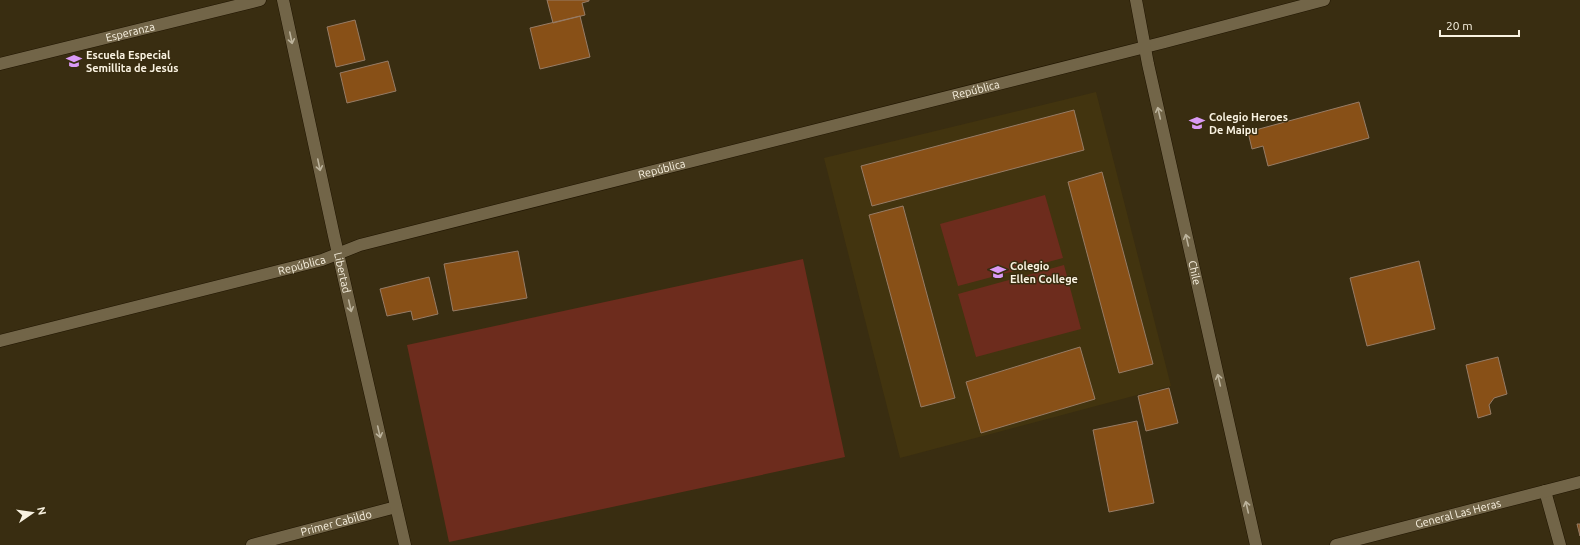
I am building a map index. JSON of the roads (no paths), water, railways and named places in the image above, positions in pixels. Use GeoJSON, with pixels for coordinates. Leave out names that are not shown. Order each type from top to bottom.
{"type":"FeatureCollection","features":[{"type":"Feature","properties":{"kind":"street","name":"Esperanza"},"geometry":{"type":"LineString","coordinates":[[0,64],[260,0]]}},
{"type":"Feature","properties":{"kind":"street","name":"Libertad"},"geometry":{"type":"LineString","coordinates":[[283,0],[338,254],[405,545]]}},
{"type":"Feature","properties":{"kind":"street","name":"Chile"},"geometry":{"type":"LineString","coordinates":[[1136,0],[1145,47],[1256,545]]}},
{"type":"Feature","properties":{"kind":"street","name":"República"},"geometry":{"type":"LineString","coordinates":[[0,342],[314,262],[368,243],[1145,47],[1324,0]]}},
{"type":"Feature","properties":{"kind":"street","name":"General Las Heras"},"geometry":{"type":"LineString","coordinates":[[1336,545],[1580,482]]}},
{"type":"Feature","properties":{"kind":"street"},"geometry":{"type":"LineString","coordinates":[[1545,491],[1560,545]]}},
{"type":"Feature","properties":{"kind":"street","name":"Primer Cabildo"},"geometry":{"type":"LineString","coordinates":[[252,545],[396,507]]}},
{"type":"Feature","properties":{"kind":"place","name":"Escuela Especial Semillita de Jesús"},"geometry":{"type":"Point","coordinates":[74,61]}},
{"type":"Feature","properties":{"kind":"place","name":"Colegio Heroes De Maipu"},"geometry":{"type":"Point","coordinates":[1197,123]}},
{"type":"Feature","properties":{"kind":"place","name":"Colegio Ellen College"},"geometry":{"type":"Point","coordinates":[998,272]}}]}
